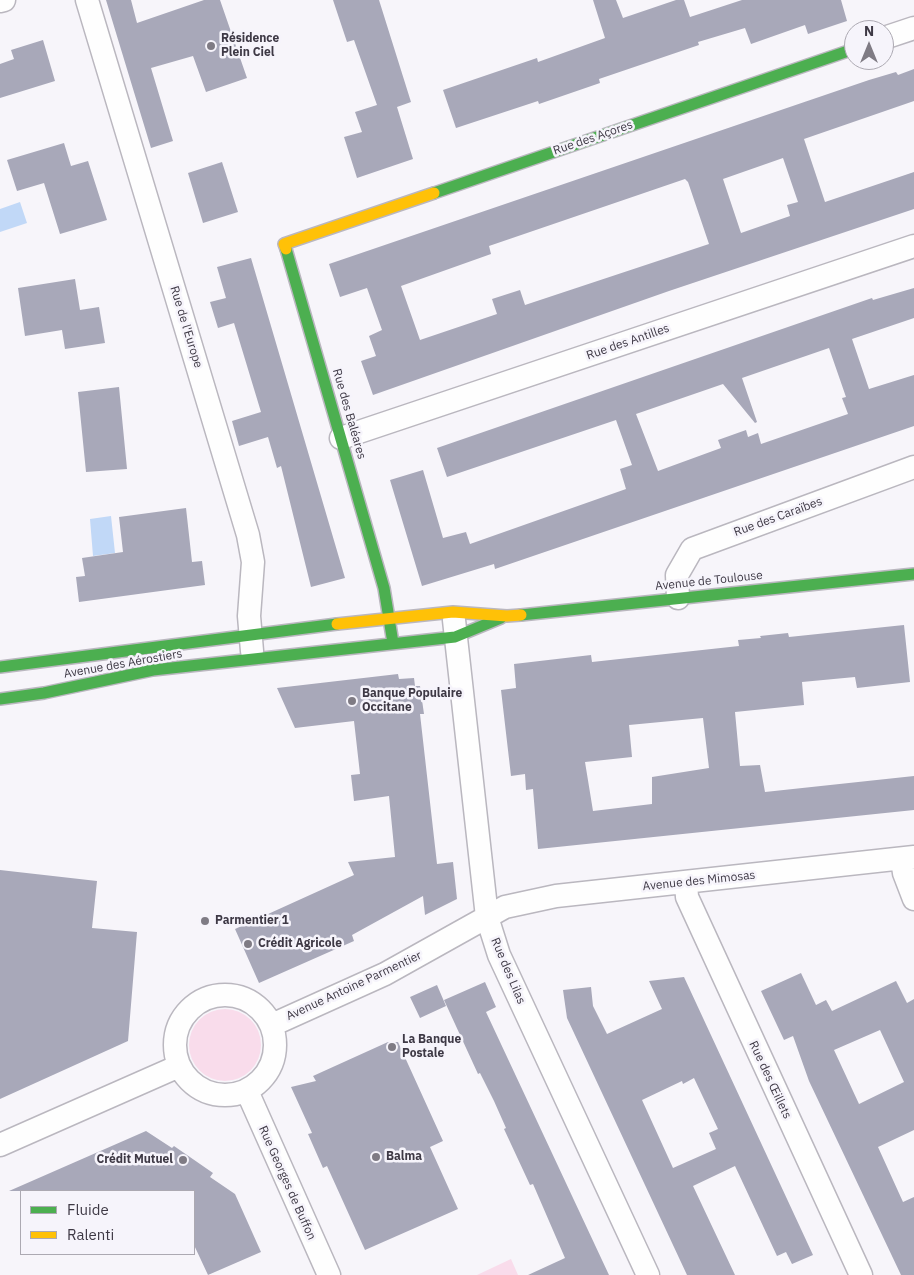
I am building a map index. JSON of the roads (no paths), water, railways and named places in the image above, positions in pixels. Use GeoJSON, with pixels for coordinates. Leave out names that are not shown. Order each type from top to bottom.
{"type":"FeatureCollection","features":[{"type":"Feature","properties":{"kind":"main road","name":"Rue des Açores"},"geometry":{"type":"LineString","coordinates":[[333,227],[844,51]]}},
{"type":"Feature","properties":{"kind":"main road","name":"Rue des Baléares"},"geometry":{"type":"LineString","coordinates":[[333,227],[284,244],[342,438],[384,588],[393,643]]}},
{"type":"Feature","properties":{"kind":"main road","name":"Avenue de Toulouse"},"geometry":{"type":"LineString","coordinates":[[250,634],[390,617],[453,612],[507,616],[914,574]]}},
{"type":"Feature","properties":{"kind":"main road","name":"Avenue de Toulouse"},"geometry":{"type":"LineString","coordinates":[[252,659],[455,637],[507,616]]}},
{"type":"Feature","properties":{"kind":"main road","name":"Avenue des Aérostiers"},"geometry":{"type":"LineString","coordinates":[[0,667],[202,643],[250,634]]}},
{"type":"Feature","properties":{"kind":"main road","name":"Avenue des Aérostiers"},"geometry":{"type":"LineString","coordinates":[[0,699],[44,693],[153,670],[252,659]]}},
{"type":"Feature","properties":{"kind":"street"},"geometry":{"type":"LineString","coordinates":[[0,1],[4,0]]}},
{"type":"Feature","properties":{"kind":"street","name":"Rue de l'Europe"},"geometry":{"type":"LineString","coordinates":[[86,0],[248,534],[253,562],[249,616],[252,659]]}},
{"type":"Feature","properties":{"kind":"street"},"geometry":{"type":"LineString","coordinates":[[894,35],[914,28]]}},
{"type":"Feature","properties":{"kind":"street","name":"Rue des Antilles"},"geometry":{"type":"LineString","coordinates":[[342,438],[914,246]]}},
{"type":"Feature","properties":{"kind":"street","name":"Rue des Caraïbes"},"geometry":{"type":"LineString","coordinates":[[678,598],[677,575],[692,549],[914,467]]}},
{"type":"Feature","properties":{"kind":"street","name":"Rue des Lilas"},"geometry":{"type":"LineString","coordinates":[[453,612],[487,917],[498,955],[648,1275]]}},
{"type":"Feature","properties":{"kind":"street"},"geometry":{"type":"LineString","coordinates":[[908,858],[904,874],[914,899]]}},
{"type":"Feature","properties":{"kind":"street","name":"Avenue des Mimosas"},"geometry":{"type":"LineString","coordinates":[[487,917],[505,907],[556,896],[908,858]]}},
{"type":"Feature","properties":{"kind":"street","name":"Rue des Œillets"},"geometry":{"type":"LineString","coordinates":[[686,882],[687,897],[861,1275]]}},
{"type":"Feature","properties":{"kind":"street","name":"Avenue Antoine Parmentier"},"geometry":{"type":"LineString","coordinates":[[272,1025],[385,974],[487,917]]}},
{"type":"Feature","properties":{"kind":"street"},"geometry":{"type":"LineString","coordinates":[[219,995],[235,995],[250,1001],[263,1011],[272,1025],[276,1044],[273,1063],[263,1079],[247,1091],[232,1096],[215,1094],[200,1089],[188,1079],[179,1066],[175,1040],[178,1028],[193,1006],[204,1000],[219,995]]}},
{"type":"Feature","properties":{"kind":"street"},"geometry":{"type":"LineString","coordinates":[[0,1145],[179,1066]]}},
{"type":"Feature","properties":{"kind":"street","name":"Rue Georges de Buffon"},"geometry":{"type":"LineString","coordinates":[[247,1091],[329,1275]]}},
{"type":"Feature","properties":{"kind":"water"},"geometry":{"type":"Polygon","coordinates":[[[20,202],[27,223],[0,232],[0,209],[20,202]]]}},
{"type":"Feature","properties":{"kind":"water"},"geometry":{"type":"Polygon","coordinates":[[[111,516],[115,553],[93,556],[90,519],[111,516]]]}},
{"type":"Feature","properties":{"kind":"place","name":"Résidence Plein Ciel"},"geometry":{"type":"Point","coordinates":[211,46]}},
{"type":"Feature","properties":{"kind":"place","name":"Banque Populaire Occitane"},"geometry":{"type":"Point","coordinates":[352,701]}},
{"type":"Feature","properties":{"kind":"place","name":"Parmentier 1"},"geometry":{"type":"Point","coordinates":[205,921]}},
{"type":"Feature","properties":{"kind":"place","name":"Crédit Agricole"},"geometry":{"type":"Point","coordinates":[248,944]}},
{"type":"Feature","properties":{"kind":"place","name":"La Banque Postale"},"geometry":{"type":"Point","coordinates":[392,1047]}},
{"type":"Feature","properties":{"kind":"place","name":"Balma"},"geometry":{"type":"Point","coordinates":[376,1157]}},
{"type":"Feature","properties":{"kind":"place","name":"Crédit Mutuel"},"geometry":{"type":"Point","coordinates":[183,1160]}}]}
